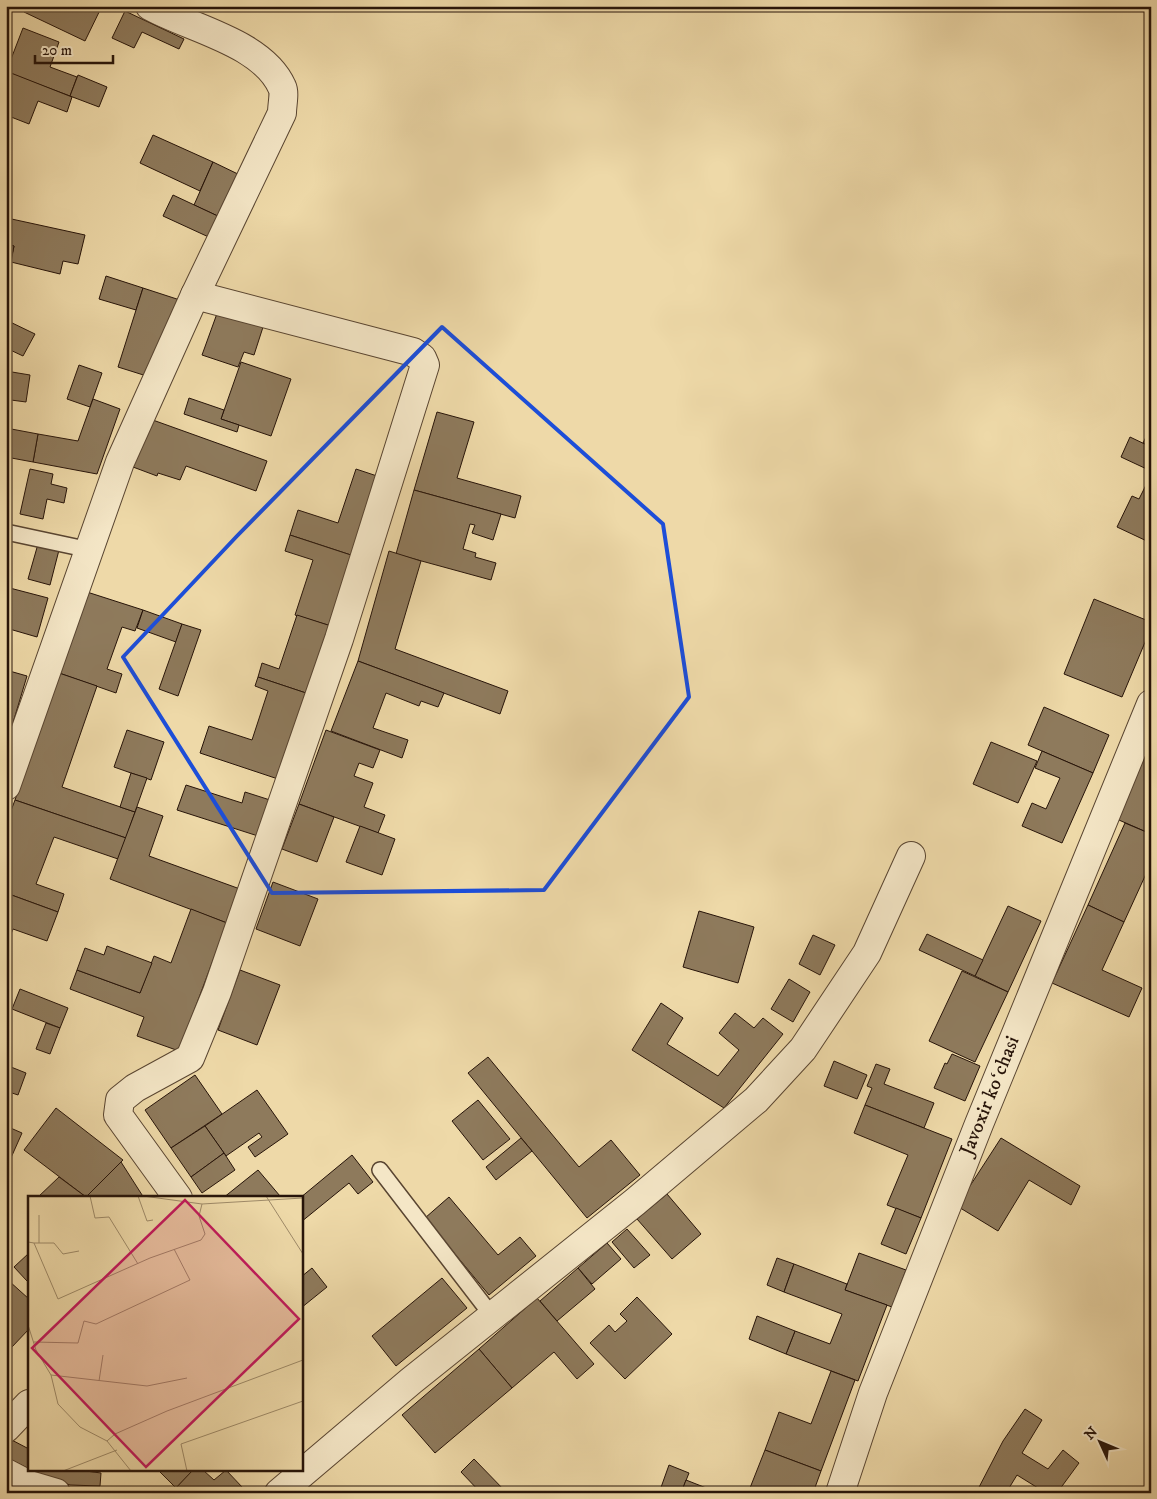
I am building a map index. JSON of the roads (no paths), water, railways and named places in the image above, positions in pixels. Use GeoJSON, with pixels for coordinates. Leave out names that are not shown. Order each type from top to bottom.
{"type":"FeatureCollection","features":[{"type":"Feature","properties":{"kind":"street"},"geometry":{"type":"LineString","coordinates":[[6,786],[120,462],[195,295],[282,113],[283,88],[268,66],[225,38],[150,6]]}},
{"type":"Feature","properties":{"kind":"street"},"geometry":{"type":"LineString","coordinates":[[177,1196],[118,1115],[120,1100],[135,1088],[190,1058],[217,992],[339,639],[425,365],[422,358],[413,352],[195,295]]}},
{"type":"Feature","properties":{"kind":"street","name":"Javoxir koʻchasi"},"geometry":{"type":"LineString","coordinates":[[840,1493],[873,1393],[968,1152],[1151,704]]}},
{"type":"Feature","properties":{"kind":"street"},"geometry":{"type":"LineString","coordinates":[[278,1493],[411,1381],[635,1202],[756,1100],[803,1049],[867,953],[911,856]]}},
{"type":"Feature","properties":{"kind":"street"},"geometry":{"type":"LineString","coordinates":[[6,1428],[28,1405]]}},
{"type":"Feature","properties":{"kind":"street"},"geometry":{"type":"LineString","coordinates":[[6,1473],[28,1485],[56,1493]]}},
{"type":"Feature","properties":{"kind":"lane"},"geometry":{"type":"LineString","coordinates":[[6,532],[90,550]]}},
{"type":"Feature","properties":{"kind":"lane"},"geometry":{"type":"LineString","coordinates":[[380,1170],[493,1317]]}}]}
